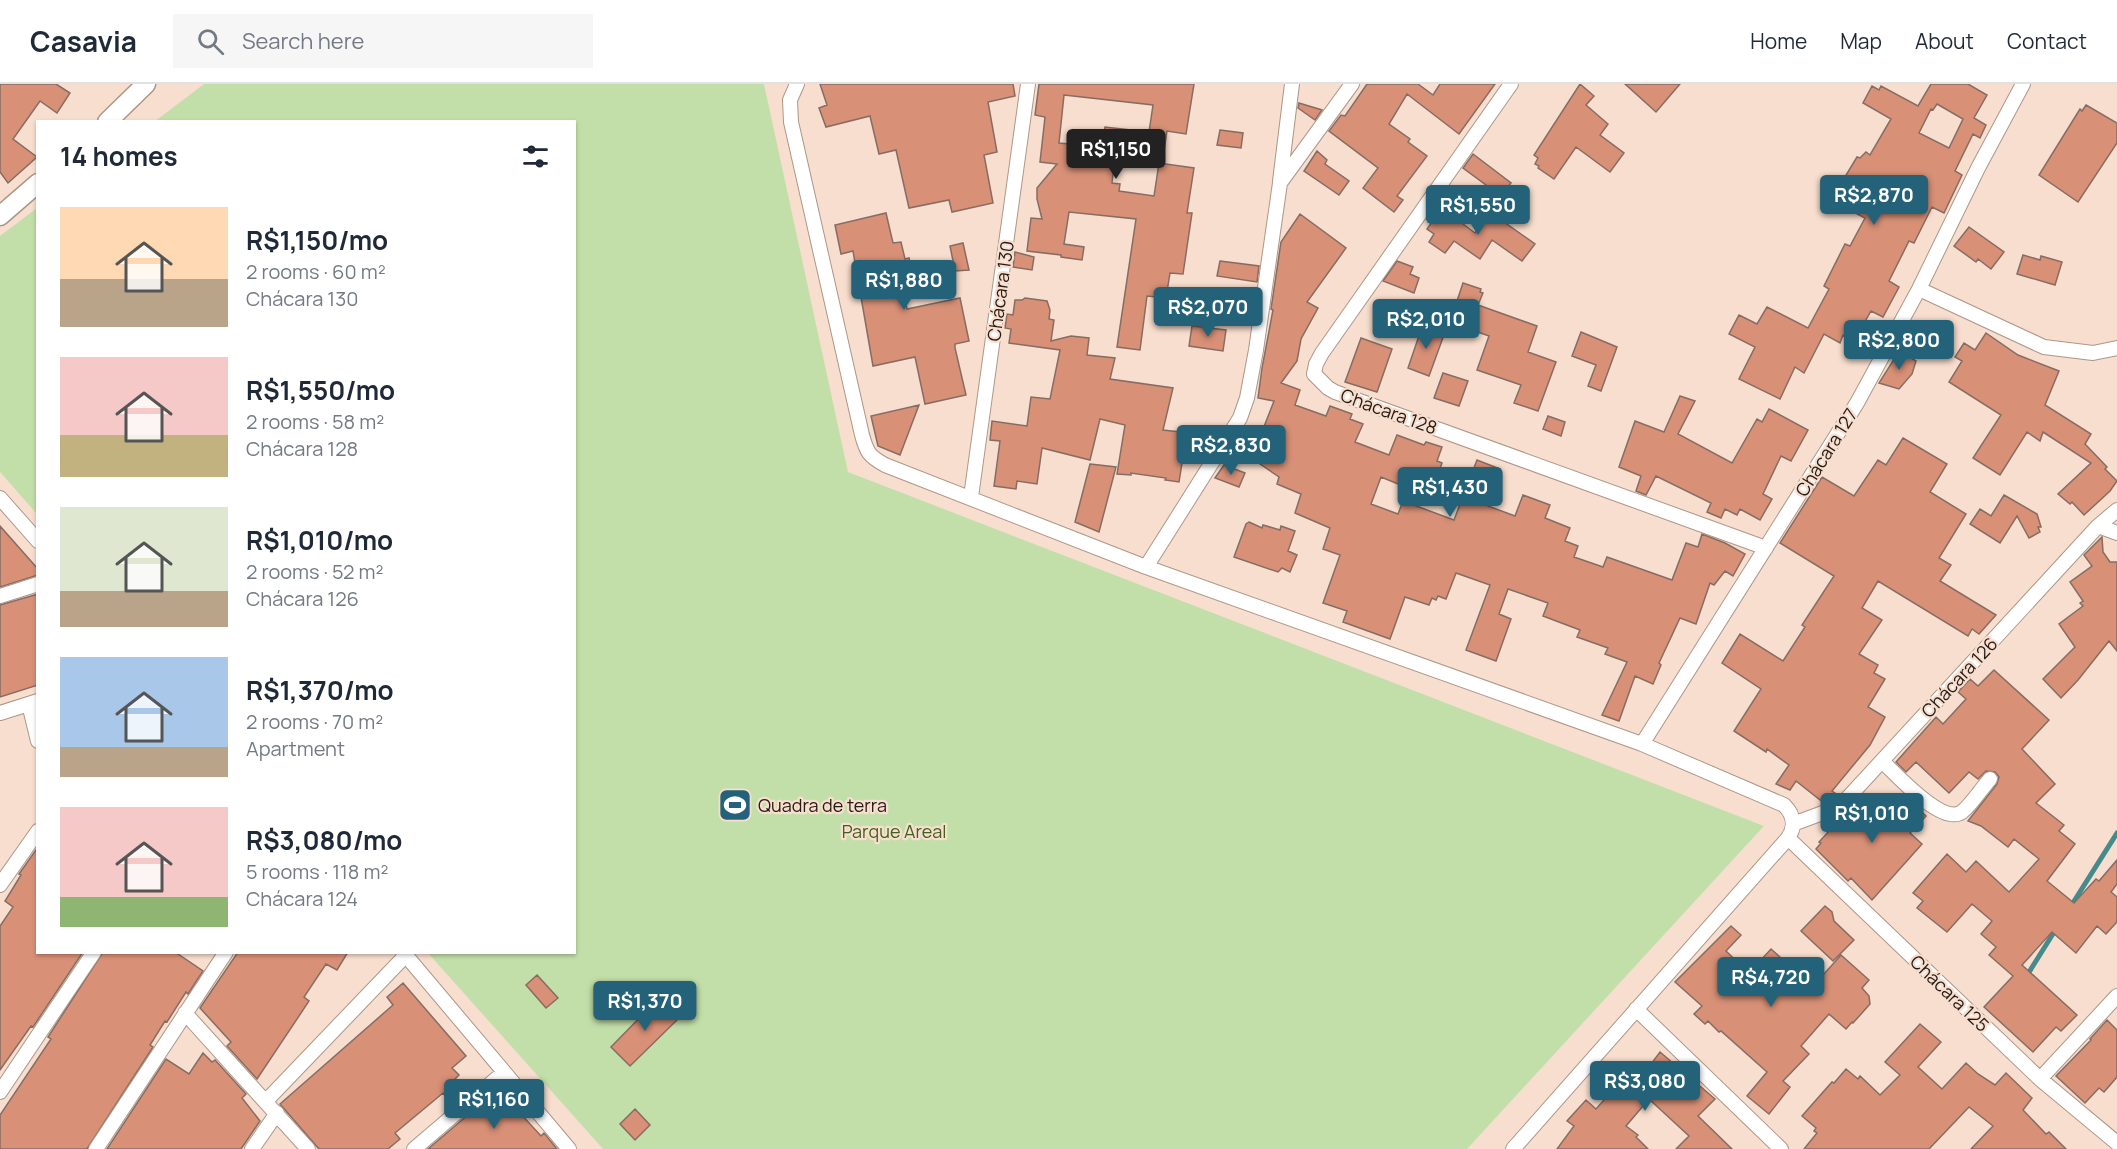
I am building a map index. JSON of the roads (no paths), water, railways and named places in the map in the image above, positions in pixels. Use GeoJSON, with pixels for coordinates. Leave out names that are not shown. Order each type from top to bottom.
{"type":"FeatureCollection","features":[{"type":"Feature","properties":{"kind":"street"},"geometry":{"type":"LineString","coordinates":[[109,120],[146,84]]}},
{"type":"Feature","properties":{"kind":"street"},"geometry":{"type":"LineString","coordinates":[[797,84],[790,100],[792,122],[866,450],[872,458],[1146,567],[1642,744],[1784,806],[1792,817],[1792,832],[1788,838],[1513,1149]]}},
{"type":"Feature","properties":{"kind":"street","name":"Chácara 130"},"geometry":{"type":"LineString","coordinates":[[971,497],[1028,84]]}},
{"type":"Feature","properties":{"kind":"street"},"geometry":{"type":"LineString","coordinates":[[1146,567],[1240,418],[1247,398],[1280,183],[1292,84]]}},
{"type":"Feature","properties":{"kind":"street"},"geometry":{"type":"LineString","coordinates":[[1280,183],[1352,84]]}},
{"type":"Feature","properties":{"kind":"street","name":"Chácara 128"},"geometry":{"type":"LineString","coordinates":[[1511,84],[1322,353],[1314,374],[1335,392],[1766,548]]}},
{"type":"Feature","properties":{"kind":"street","name":"Chácara 127"},"geometry":{"type":"LineString","coordinates":[[1642,744],[1857,403],[1919,289],[1978,168],[2023,84]]}},
{"type":"Feature","properties":{"kind":"street"},"geometry":{"type":"LineString","coordinates":[[0,216],[36,185]]}},
{"type":"Feature","properties":{"kind":"street"},"geometry":{"type":"LineString","coordinates":[[1919,289],[2044,347],[2093,353],[2117,348]]}},
{"type":"Feature","properties":{"kind":"street"},"geometry":{"type":"LineString","coordinates":[[0,498],[36,539]]}},
{"type":"Feature","properties":{"kind":"street","name":"Chácara 126"},"geometry":{"type":"LineString","coordinates":[[1793,824],[1828,811],[1844,802],[2098,526],[2117,510]]}},
{"type":"Feature","properties":{"kind":"street"},"geometry":{"type":"LineString","coordinates":[[2098,526],[2117,533]]}},
{"type":"Feature","properties":{"kind":"street"},"geometry":{"type":"LineString","coordinates":[[0,596],[36,585]]}},
{"type":"Feature","properties":{"kind":"street"},"geometry":{"type":"LineString","coordinates":[[0,713],[33,702],[36,725]]}},
{"type":"Feature","properties":{"kind":"street"},"geometry":{"type":"LineString","coordinates":[[1882,760],[1928,803],[1953,815],[1961,813],[1990,779]]}},
{"type":"Feature","properties":{"kind":"street"},"geometry":{"type":"LineString","coordinates":[[0,885],[36,834]]}},
{"type":"Feature","properties":{"kind":"street","name":"Chácara 125"},"geometry":{"type":"LineString","coordinates":[[1788,838],[2040,1079],[2117,1143]]}},
{"type":"Feature","properties":{"kind":"street"},"geometry":{"type":"LineString","coordinates":[[0,1092],[93,954]]}},
{"type":"Feature","properties":{"kind":"street"},"geometry":{"type":"LineString","coordinates":[[96,1149],[225,954]]}},
{"type":"Feature","properties":{"kind":"street"},"geometry":{"type":"LineString","coordinates":[[266,1101],[405,954],[569,1149]]}},
{"type":"Feature","properties":{"kind":"street"},"geometry":{"type":"LineString","coordinates":[[2040,1079],[2117,996]]}},
{"type":"Feature","properties":{"kind":"street"},"geometry":{"type":"LineString","coordinates":[[1636,1009],[1781,1149]]}},
{"type":"Feature","properties":{"kind":"street"},"geometry":{"type":"LineString","coordinates":[[185,1013],[308,1149]]}},
{"type":"Feature","properties":{"kind":"street"},"geometry":{"type":"LineString","coordinates":[[414,1149],[503,1073]]}},
{"type":"Feature","properties":{"kind":"street"},"geometry":{"type":"LineString","coordinates":[[252,1149],[277,1113]]}},
{"type":"Feature","properties":{"kind":"waterway"},"geometry":{"type":"LineString","coordinates":[[2071,906],[2117,833]]}},
{"type":"Feature","properties":{"kind":"waterway"},"geometry":{"type":"LineString","coordinates":[[2026,977],[2056,929]]}},
{"type":"Feature","properties":{"kind":"place","name":"Quadra de terra"},"geometry":{"type":"Point","coordinates":[735,805]}},
{"type":"Feature","properties":{"kind":"park label","name":"Parque Areal"},"geometry":{"type":"Point","coordinates":[894,831]}}]}
